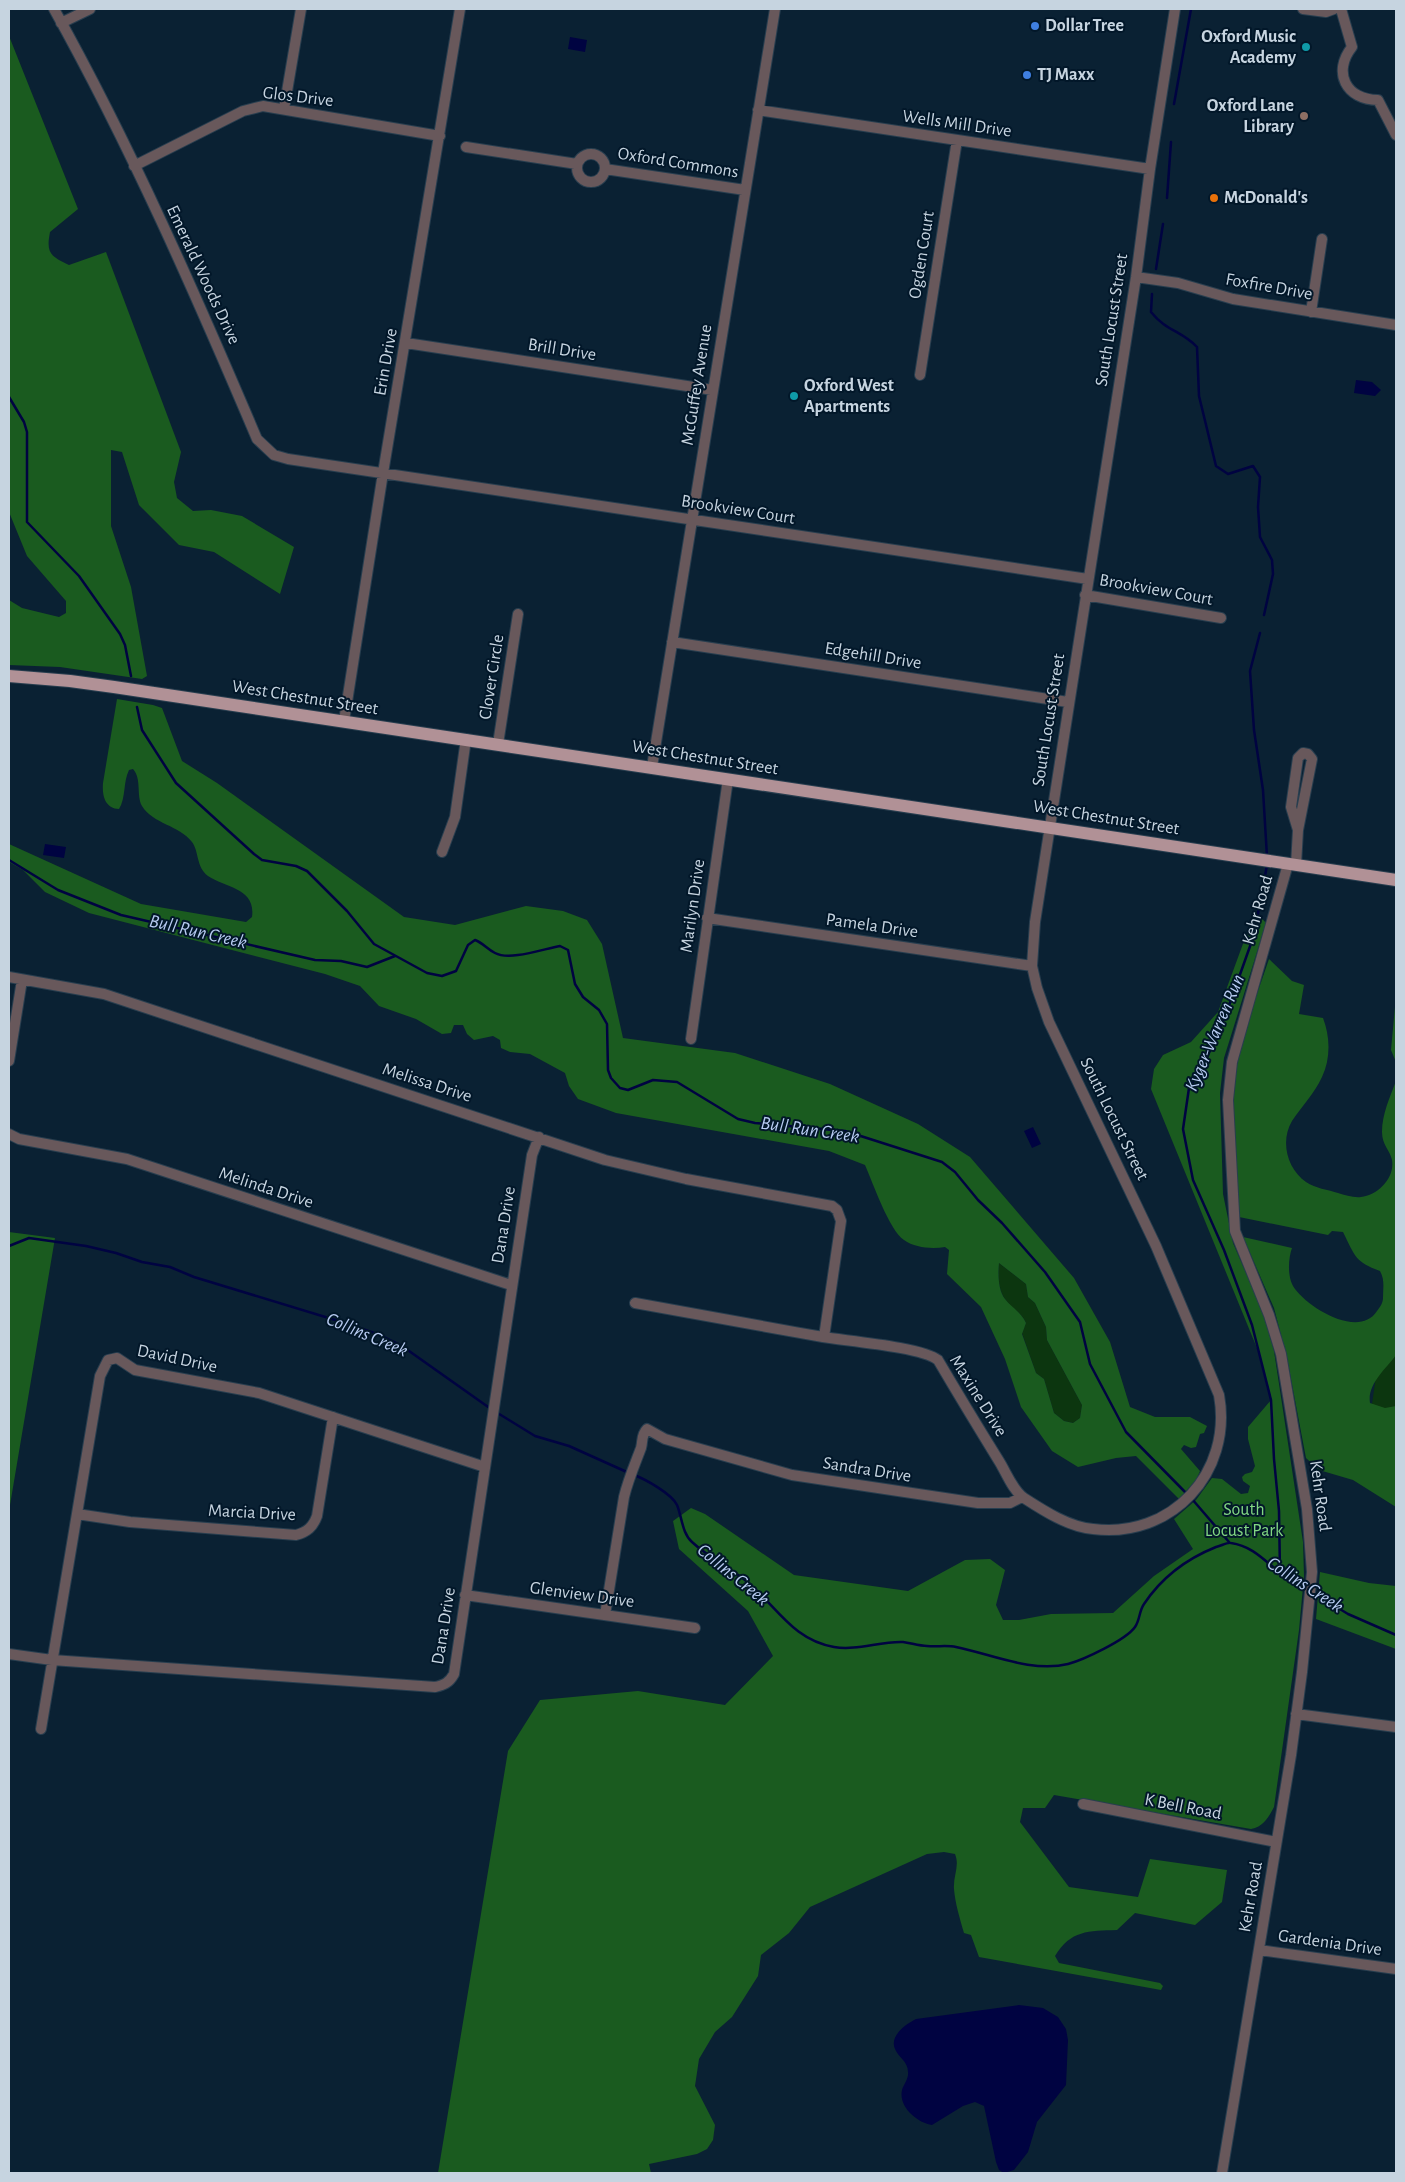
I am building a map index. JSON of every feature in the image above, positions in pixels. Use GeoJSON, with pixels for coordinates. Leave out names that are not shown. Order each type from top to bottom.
{"type":"FeatureCollection","features":[{"type":"Feature","properties":{"kind":"main road","name":"West Chestnut Street"},"geometry":{"type":"LineString","coordinates":[[9,676],[70,680],[1396,880]]}},
{"type":"Feature","properties":{"kind":"street","name":"Emerald Woods Drive"},"geometry":{"type":"LineString","coordinates":[[54,9],[134,166],[198,300],[257,439],[274,455],[288,459],[383,473]]}},
{"type":"Feature","properties":{"kind":"street"},"geometry":{"type":"LineString","coordinates":[[62,23],[90,9]]}},
{"type":"Feature","properties":{"kind":"street"},"geometry":{"type":"LineString","coordinates":[[284,109],[300,9]]}},
{"type":"Feature","properties":{"kind":"street","name":"Erin Drive"},"geometry":{"type":"LineString","coordinates":[[344,721],[460,9]]}},
{"type":"Feature","properties":{"kind":"street","name":"McGuffey Avenue"},"geometry":{"type":"LineString","coordinates":[[652,767],[775,9]]}},
{"type":"Feature","properties":{"kind":"street","name":"South Locust Street"},"geometry":{"type":"LineString","coordinates":[[1022,1497],[1067,1522],[1080,1527],[1125,1530],[1147,1525],[1172,1512],[1195,1491],[1211,1466],[1220,1432],[1221,1406],[1219,1395],[1207,1363],[1134,1198],[1049,1022],[1037,988],[1032,966],[1033,935],[1049,827],[1136,277],[1150,169],[1175,9]]}},
{"type":"Feature","properties":{"kind":"street"},"geometry":{"type":"LineString","coordinates":[[1303,9],[1326,12],[1334,9]]}},
{"type":"Feature","properties":{"kind":"street"},"geometry":{"type":"LineString","coordinates":[[1341,9],[1352,47],[1343,62],[1343,79],[1353,92],[1371,100],[1378,100],[1396,135]]}},
{"type":"Feature","properties":{"kind":"street","name":"Glos Drive"},"geometry":{"type":"LineString","coordinates":[[134,166],[252,107],[263,106],[284,109],[440,136]]}},
{"type":"Feature","properties":{"kind":"street","name":"Wells Mill Drive"},"geometry":{"type":"LineString","coordinates":[[758,110],[1150,169]]}},
{"type":"Feature","properties":{"kind":"street","name":"Ogden Court"},"geometry":{"type":"LineString","coordinates":[[920,375],[957,140]]}},
{"type":"Feature","properties":{"kind":"street"},"geometry":{"type":"LineString","coordinates":[[466,147],[577,164]]}},
{"type":"Feature","properties":{"kind":"street","name":"Oxford Commons"},"geometry":{"type":"LineString","coordinates":[[591,153],[600,156],[605,169],[596,181],[587,181],[579,176],[577,164],[582,156],[591,153]]}},
{"type":"Feature","properties":{"kind":"street","name":"Oxford Commons"},"geometry":{"type":"LineString","coordinates":[[605,169],[745,190]]}},
{"type":"Feature","properties":{"kind":"street"},"geometry":{"type":"LineString","coordinates":[[1311,312],[1322,239]]}},
{"type":"Feature","properties":{"kind":"street","name":"Foxfire Drive"},"geometry":{"type":"LineString","coordinates":[[1136,277],[1178,283],[1233,299],[1396,325]]}},
{"type":"Feature","properties":{"kind":"street","name":"Brill Drive"},"geometry":{"type":"LineString","coordinates":[[406,343],[713,390]]}},
{"type":"Feature","properties":{"kind":"street","name":"Brookview Court"},"geometry":{"type":"LineString","coordinates":[[383,473],[1088,579]]}},
{"type":"Feature","properties":{"kind":"street","name":"Brookview Court"},"geometry":{"type":"LineString","coordinates":[[1085,595],[1220,618]]}},
{"type":"Feature","properties":{"kind":"street","name":"Clover Circle"},"geometry":{"type":"LineString","coordinates":[[498,744],[518,614]]}},
{"type":"Feature","properties":{"kind":"street","name":"Edgehill Drive"},"geometry":{"type":"LineString","coordinates":[[672,642],[1068,702]]}},
{"type":"Feature","properties":{"kind":"street"},"geometry":{"type":"LineString","coordinates":[[442,852],[455,817],[466,739]]}},
{"type":"Feature","properties":{"kind":"street"},"geometry":{"type":"LineString","coordinates":[[1303,753],[1308,754],[1312,759],[1298,830],[1290,807],[1298,758],[1303,753]]}},
{"type":"Feature","properties":{"kind":"street","name":"Marilyn Drive"},"geometry":{"type":"LineString","coordinates":[[691,1039],[728,779]]}},
{"type":"Feature","properties":{"kind":"street","name":"Kehr Road"},"geometry":{"type":"LineString","coordinates":[[1222,2173],[1296,1714],[1312,1572],[1308,1509],[1280,1354],[1269,1315],[1235,1231],[1228,1100],[1232,1062],[1292,864],[1298,830]]}},
{"type":"Feature","properties":{"kind":"street","name":"Pamela Drive"},"geometry":{"type":"LineString","coordinates":[[707,918],[1032,966]]}},
{"type":"Feature","properties":{"kind":"street","name":"Melissa Drive"},"geometry":{"type":"LineString","coordinates":[[9,978],[104,994],[616,1163],[686,1179],[826,1204],[837,1210],[841,1221],[824,1337]]}},
{"type":"Feature","properties":{"kind":"street"},"geometry":{"type":"LineString","coordinates":[[9,1061],[22,980]]}},
{"type":"Feature","properties":{"kind":"street","name":"Melinda Drive"},"geometry":{"type":"LineString","coordinates":[[9,1134],[19,1140],[127,1159],[511,1285]]}},
{"type":"Feature","properties":{"kind":"street","name":"Dana Drive"},"geometry":{"type":"LineString","coordinates":[[9,1654],[52,1660],[435,1687],[444,1686],[454,1674],[511,1285],[532,1155],[539,1137]]}},
{"type":"Feature","properties":{"kind":"street","name":"Maxine Drive"},"geometry":{"type":"LineString","coordinates":[[635,1302],[824,1337],[918,1351],[933,1356],[938,1360],[1022,1497]]}},
{"type":"Feature","properties":{"kind":"street","name":"David Drive"},"geometry":{"type":"LineString","coordinates":[[40,1729],[100,1376],[104,1366],[113,1358],[122,1361],[135,1370],[259,1393],[485,1467]]}},
{"type":"Feature","properties":{"kind":"street","name":"Marcia Drive"},"geometry":{"type":"LineString","coordinates":[[78,1514],[130,1522],[286,1534],[302,1533],[312,1527],[317,1516],[333,1417]]}},
{"type":"Feature","properties":{"kind":"street","name":"Sandra Drive"},"geometry":{"type":"LineString","coordinates":[[605,1615],[630,1474],[641,1447],[644,1431],[650,1430],[665,1439],[792,1476],[978,1503],[1010,1503],[1022,1497]]}},
{"type":"Feature","properties":{"kind":"street","name":"Glenview Drive"},"geometry":{"type":"LineString","coordinates":[[466,1595],[695,1628]]}},
{"type":"Feature","properties":{"kind":"street"},"geometry":{"type":"LineString","coordinates":[[1296,1714],[1396,1727]]}},
{"type":"Feature","properties":{"kind":"street","name":"K Bell Road"},"geometry":{"type":"LineString","coordinates":[[1083,1804],[1276,1842]]}},
{"type":"Feature","properties":{"kind":"street","name":"Gardenia Drive"},"geometry":{"type":"LineString","coordinates":[[1259,1950],[1396,1970]]}},
{"type":"Feature","properties":{"kind":"green space"},"geometry":{"type":"Polygon","coordinates":[[[9,36],[78,209],[50,232],[49,249],[57,259],[69,265],[106,252],[181,452],[174,482],[177,498],[193,511],[211,510],[242,516],[294,547],[280,594],[214,552],[179,545],[139,505],[122,452],[111,450],[111,526],[131,587],[147,676],[142,679],[60,667],[9,665],[9,600],[22,608],[59,617],[66,613],[66,601],[27,556],[9,512],[9,36]]]}},
{"type":"Feature","properties":{"kind":"green space"},"geometry":{"type":"Polygon","coordinates":[[[117,699],[162,708],[182,761],[217,783],[404,917],[455,925],[526,906],[563,911],[587,920],[602,944],[623,1038],[735,1053],[830,1084],[918,1124],[970,1157],[1074,1278],[1110,1342],[1130,1407],[1155,1417],[1190,1417],[1207,1426],[1204,1433],[1200,1434],[1196,1447],[1191,1448],[1184,1445],[1181,1449],[1200,1471],[1196,1480],[1179,1499],[1136,1456],[1116,1458],[1078,1467],[1052,1451],[1021,1407],[1005,1359],[981,1307],[947,1274],[949,1250],[945,1247],[929,1248],[913,1245],[898,1235],[887,1217],[865,1165],[829,1151],[616,1113],[578,1099],[569,1086],[565,1073],[530,1054],[510,1052],[501,1048],[500,1040],[493,1036],[474,1040],[467,1034],[463,1025],[454,1025],[451,1033],[442,1034],[416,1019],[379,1006],[360,986],[325,974],[89,913],[45,892],[23,870],[9,862],[9,844],[141,904],[246,922],[252,917],[252,907],[245,894],[208,876],[201,868],[194,846],[187,836],[153,817],[142,806],[137,777],[133,769],[129,770],[127,775],[123,800],[119,809],[110,806],[105,800],[103,783],[117,699]],[[999,1263],[1001,1291],[1005,1299],[1022,1316],[1026,1323],[1022,1334],[1036,1373],[1044,1379],[1054,1413],[1064,1421],[1073,1423],[1080,1418],[1082,1405],[1047,1340],[1046,1327],[1035,1303],[1028,1297],[1026,1284],[999,1263]]]}},
{"type":"Feature","properties":{"kind":"green space","name":"South Locust Park"},"geometry":{"type":"Polygon","coordinates":[[[1255,911],[1266,923],[1224,1058],[1220,1093],[1223,1194],[1233,1243],[1263,1312],[1274,1351],[1303,1542],[1304,1576],[1299,1630],[1274,1807],[1262,1824],[1251,1829],[1054,1795],[1045,1808],[1023,1808],[1020,1822],[1069,1887],[1138,1897],[1150,1859],[1227,1870],[1222,1902],[1195,1925],[1135,1913],[1117,1930],[1089,1932],[1074,1937],[1061,1947],[1055,1956],[1059,1963],[1160,1983],[1163,1986],[1161,1990],[979,1957],[971,1935],[964,1933],[957,1905],[954,1889],[957,1867],[955,1854],[944,1852],[927,1854],[810,1907],[789,1933],[761,1955],[758,1976],[732,2017],[715,2032],[699,2059],[695,2086],[715,2125],[713,2140],[707,2149],[697,2154],[649,2164],[651,2173],[438,2173],[508,1751],[540,1700],[638,1691],[725,1705],[773,1656],[748,1611],[679,1549],[673,1521],[691,1508],[705,1514],[794,1575],[908,1591],[965,1560],[990,1559],[1005,1570],[996,1605],[1003,1620],[1019,1620],[1051,1614],[1113,1613],[1154,1576],[1193,1549],[1174,1519],[1196,1500],[1212,1478],[1222,1479],[1241,1494],[1248,1493],[1250,1486],[1243,1481],[1242,1477],[1252,1472],[1255,1466],[1248,1439],[1248,1427],[1271,1400],[1261,1358],[1151,1089],[1154,1069],[1163,1055],[1191,1042],[1218,1012],[1255,911]]]}},
{"type":"Feature","properties":{"kind":"green space"},"geometry":{"type":"Polygon","coordinates":[[[1269,959],[1292,981],[1304,985],[1299,1014],[1323,1018],[1327,1032],[1328,1055],[1325,1070],[1312,1094],[1292,1121],[1286,1137],[1287,1154],[1294,1170],[1299,1176],[1313,1186],[1355,1197],[1367,1196],[1379,1189],[1388,1179],[1392,1167],[1391,1156],[1383,1140],[1382,1125],[1396,1081],[1396,1355],[1374,1383],[1371,1389],[1370,1403],[1385,1408],[1396,1406],[1396,1507],[1353,1480],[1319,1470],[1306,1458],[1287,1358],[1274,1308],[1243,1237],[1292,1248],[1289,1269],[1292,1285],[1302,1297],[1322,1312],[1335,1318],[1359,1322],[1369,1319],[1381,1305],[1383,1300],[1383,1278],[1380,1271],[1360,1261],[1350,1247],[1343,1232],[1332,1231],[1328,1235],[1239,1217],[1234,1131],[1235,1080],[1244,1034],[1269,959]]]}},
{"type":"Feature","properties":{"kind":"green space"},"geometry":{"type":"Polygon","coordinates":[[[1396,996],[1396,1062],[1391,1050],[1396,996]]]}},
{"type":"Feature","properties":{"kind":"green space"},"geometry":{"type":"Polygon","coordinates":[[[9,1232],[55,1238],[9,1511],[9,1232]]]}},
{"type":"Feature","properties":{"kind":"green space"},"geometry":{"type":"Polygon","coordinates":[[[1396,1237],[1396,1422],[1370,1418],[1396,1237]]]}},
{"type":"Feature","properties":{"kind":"green space"},"geometry":{"type":"Polygon","coordinates":[[[999,1263],[1026,1284],[1028,1297],[1035,1303],[1046,1327],[1047,1340],[1082,1405],[1080,1418],[1073,1423],[1064,1421],[1054,1413],[1044,1379],[1036,1373],[1022,1333],[1026,1323],[1007,1302],[1001,1291],[999,1263]]]}},
{"type":"Feature","properties":{"kind":"green space"},"geometry":{"type":"Polygon","coordinates":[[[1320,1572],[1369,1583],[1396,1586],[1396,1649],[1316,1619],[1320,1572]]]}},
{"type":"Feature","properties":{"kind":"shaded area"},"geometry":{"type":"Polygon","coordinates":[[[570,37],[587,40],[585,52],[568,49],[570,37]]]}},
{"type":"Feature","properties":{"kind":"shaded area"},"geometry":{"type":"Polygon","coordinates":[[[1356,380],[1372,382],[1381,390],[1375,396],[1354,393],[1356,380]]]}},
{"type":"Feature","properties":{"kind":"shaded area"},"geometry":{"type":"Polygon","coordinates":[[[45,844],[66,847],[64,858],[43,855],[45,844]]]}},
{"type":"Feature","properties":{"kind":"shaded area"},"geometry":{"type":"Polygon","coordinates":[[[1033,1127],[1041,1144],[1032,1148],[1024,1131],[1033,1127]]]}},
{"type":"Feature","properties":{"kind":"shaded area"},"geometry":{"type":"Polygon","coordinates":[[[1019,2005],[1043,2008],[1058,2017],[1066,2029],[1068,2040],[1066,2085],[1037,2122],[1028,2152],[1014,2170],[1004,2173],[999,2170],[996,2162],[984,2106],[975,2102],[963,2106],[932,2125],[915,2118],[910,2113],[903,2102],[902,2096],[902,2090],[908,2076],[908,2068],[896,2052],[894,2040],[900,2031],[916,2019],[1019,2005]]]}},
{"type":"Feature","properties":{"kind":"waterway","name":"Kyger-Warren Run"},"geometry":{"type":"LineString","coordinates":[[1174,104],[1191,9]]}},
{"type":"Feature","properties":{"kind":"waterway","name":"Kyger-Warren Run"},"geometry":{"type":"LineString","coordinates":[[1167,198],[1171,142]]}},
{"type":"Feature","properties":{"kind":"waterway","name":"Kyger-Warren Run"},"geometry":{"type":"LineString","coordinates":[[1156,269],[1163,224]]}},
{"type":"Feature","properties":{"kind":"waterway","name":"Kyger-Warren Run"},"geometry":{"type":"LineString","coordinates":[[1152,294],[1151,312],[1162,323],[1186,337],[1197,347],[1199,396],[1216,466],[1228,474],[1253,466],[1260,477],[1258,507],[1260,537],[1272,560],[1273,574],[1264,615]]}},
{"type":"Feature","properties":{"kind":"waterway","name":"Bull Run Creek"},"geometry":{"type":"LineString","coordinates":[[9,397],[24,422],[27,432],[27,522],[79,576],[120,634],[125,645],[131,676]]}},
{"type":"Feature","properties":{"kind":"waterway","name":"Kyger-Warren Run"},"geometry":{"type":"LineString","coordinates":[[1260,633],[1250,671],[1254,730],[1263,790],[1267,857]]}},
{"type":"Feature","properties":{"kind":"waterway","name":"Bull Run Creek"},"geometry":{"type":"LineString","coordinates":[[137,707],[142,730],[176,783],[262,860],[296,866],[307,871],[347,911],[374,944],[427,973],[442,976],[456,971],[468,945],[475,940],[495,953],[509,956],[527,954],[560,946],[568,950],[575,984],[583,997],[599,1010],[607,1024],[608,1070],[611,1078],[620,1088],[628,1090],[653,1080],[677,1082],[738,1119],[755,1123],[845,1131],[942,1162],[955,1172],[978,1200],[1002,1223],[1045,1272],[1080,1322],[1090,1364],[1126,1432],[1188,1495]]}},
{"type":"Feature","properties":{"kind":"waterway","name":"Bull Run Creek"},"geometry":{"type":"LineString","coordinates":[[9,860],[58,890],[121,915],[315,960],[341,961],[367,967],[395,956]]}},
{"type":"Feature","properties":{"kind":"waterway","name":"Kyger-Warren Run"},"geometry":{"type":"LineString","coordinates":[[1267,865],[1254,935],[1226,1014],[1201,1071],[1189,1088],[1183,1129],[1193,1180],[1224,1250],[1252,1325],[1271,1400],[1279,1511],[1280,1573]]}},
{"type":"Feature","properties":{"kind":"waterway","name":"Collins Creek"},"geometry":{"type":"LineString","coordinates":[[9,1246],[29,1238],[86,1246],[116,1253],[142,1262],[170,1267],[194,1277],[345,1323],[377,1334],[402,1346],[491,1409]]}},
{"type":"Feature","properties":{"kind":"waterway","name":"Collins Creek"},"geometry":{"type":"LineString","coordinates":[[496,1412],[535,1436],[569,1446],[629,1473]]}},
{"type":"Feature","properties":{"kind":"waterway","name":"Collins Creek"},"geometry":{"type":"LineString","coordinates":[[634,1475],[658,1487],[670,1496],[677,1505],[686,1534],[692,1542],[745,1580],[796,1629],[819,1643],[834,1647],[851,1648],[903,1642],[924,1646],[956,1647],[1012,1662],[1040,1666],[1068,1664],[1093,1654],[1123,1638],[1135,1627],[1144,1604],[1167,1577],[1195,1557],[1229,1543],[1251,1550],[1282,1575],[1307,1589]]}},
{"type":"Feature","properties":{"kind":"waterway","name":"Bull Run Creek"},"geometry":{"type":"LineString","coordinates":[[1192,1499],[1229,1542]]}},
{"type":"Feature","properties":{"kind":"waterway","name":"Collins Creek"},"geometry":{"type":"LineString","coordinates":[[1312,1592],[1348,1614],[1396,1635]]}},
{"type":"Feature","properties":{"kind":"place","name":"Dollar Tree"},"geometry":{"type":"Point","coordinates":[1035,26]}},
{"type":"Feature","properties":{"kind":"place","name":"Oxford Music Academy"},"geometry":{"type":"Point","coordinates":[1306,47]}},
{"type":"Feature","properties":{"kind":"place","name":"TJ Maxx"},"geometry":{"type":"Point","coordinates":[1027,75]}},
{"type":"Feature","properties":{"kind":"place","name":"Oxford Lane Library"},"geometry":{"type":"Point","coordinates":[1304,116]}},
{"type":"Feature","properties":{"kind":"place","name":"McDonald's"},"geometry":{"type":"Point","coordinates":[1214,198]}},
{"type":"Feature","properties":{"kind":"place","name":"Oxford West Apartments"},"geometry":{"type":"Point","coordinates":[794,396]}}]}
